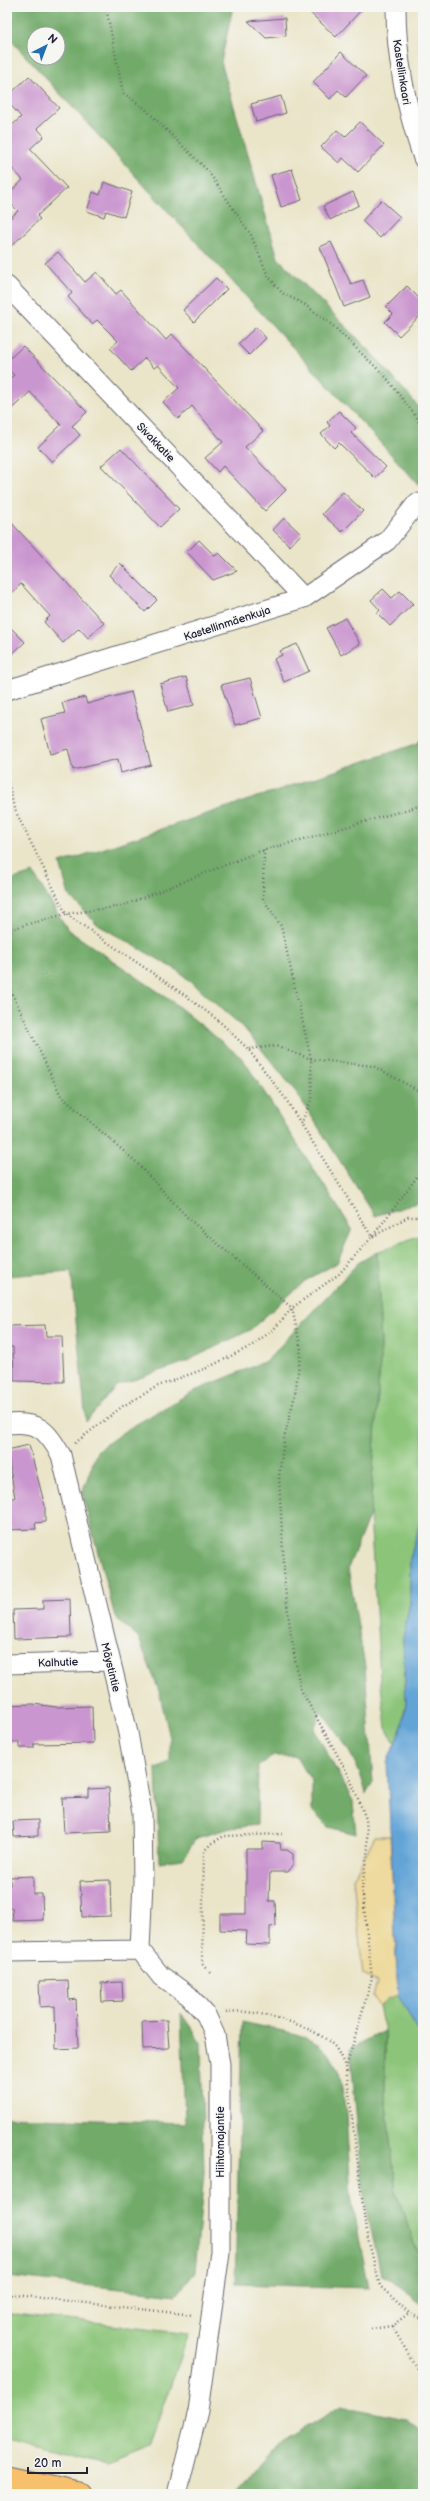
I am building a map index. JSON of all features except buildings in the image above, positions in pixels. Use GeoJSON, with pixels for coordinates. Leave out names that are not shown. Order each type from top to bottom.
{"type":"FeatureCollection","features":[{"type":"Feature","properties":{"kind":"main road"},"geometry":{"type":"LineString","coordinates":[[7,2478],[81,2494]]}},
{"type":"Feature","properties":{"kind":"street","name":"Kastellinkaari"},"geometry":{"type":"LineString","coordinates":[[396,7],[396,45],[408,116],[423,158]]}},
{"type":"Feature","properties":{"kind":"street","name":"Sivakkatie"},"geometry":{"type":"LineString","coordinates":[[7,286],[304,598]]}},
{"type":"Feature","properties":{"kind":"street","name":"Kastellinmäenkuja"},"geometry":{"type":"LineString","coordinates":[[7,690],[304,598],[387,541],[417,503]]}},
{"type":"Feature","properties":{"kind":"street","name":"Mäystintie"},"geometry":{"type":"LineString","coordinates":[[7,1424],[22,1423],[41,1428],[53,1440],[61,1455],[128,1733],[142,1813],[143,1881],[140,1950]]}},
{"type":"Feature","properties":{"kind":"street","name":"Kalhutie"},"geometry":{"type":"LineString","coordinates":[[7,1664],[110,1661]]}},
{"type":"Feature","properties":{"kind":"street"},"geometry":{"type":"LineString","coordinates":[[7,1952],[140,1950]]}},
{"type":"Feature","properties":{"kind":"street","name":"Hiihtomajantie"},"geometry":{"type":"LineString","coordinates":[[140,1950],[160,1975],[189,1996],[206,2015],[215,2035],[220,2064],[220,2252],[198,2411],[177,2494]]}},
{"type":"Feature","properties":{"kind":"path"},"geometry":{"type":"LineString","coordinates":[[106,7],[123,93],[144,107],[208,171],[251,235],[268,276],[282,293],[304,304],[331,324],[386,377],[417,418],[423,434]]}},
{"type":"Feature","properties":{"kind":"path"},"geometry":{"type":"LineString","coordinates":[[7,776],[14,808],[66,914],[186,996],[219,1021],[248,1049],[301,1124],[372,1237]]}},
{"type":"Feature","properties":{"kind":"path"},"geometry":{"type":"LineString","coordinates":[[7,930],[66,914],[122,906],[264,850],[423,804]]}},
{"type":"Feature","properties":{"kind":"path"},"geometry":{"type":"LineString","coordinates":[[264,850],[263,899],[281,926],[310,1059],[312,1098],[301,1124]]}},
{"type":"Feature","properties":{"kind":"path"},"geometry":{"type":"LineString","coordinates":[[7,983],[61,1096],[136,1162],[188,1218],[292,1308],[301,1349],[295,1395],[284,1439],[279,1477],[285,1588],[291,1636],[300,1688],[349,1776],[366,1819],[368,1847],[362,1888],[372,1978],[346,2068]]}},
{"type":"Feature","properties":{"kind":"path"},"geometry":{"type":"LineString","coordinates":[[248,1049],[275,1046],[310,1059],[373,1066],[423,1093]]}},
{"type":"Feature","properties":{"kind":"path"},"geometry":{"type":"LineString","coordinates":[[61,1455],[93,1427],[123,1406],[158,1386],[207,1368],[251,1346],[274,1329],[292,1308],[339,1274],[372,1237],[423,1169]]}},
{"type":"Feature","properties":{"kind":"path"},"geometry":{"type":"LineString","coordinates":[[372,1237],[408,1217],[423,1217]]}},
{"type":"Feature","properties":{"kind":"path"},"geometry":{"type":"LineString","coordinates":[[211,1973],[202,1963],[204,1851],[212,1843],[224,1836],[282,1834]]}},
{"type":"Feature","properties":{"kind":"path"},"geometry":{"type":"LineString","coordinates":[[206,2015],[236,2011],[277,2019],[315,2032],[335,2047],[346,2068],[366,2231],[380,2286],[409,2313],[423,2320]]}},
{"type":"Feature","properties":{"kind":"path"},"geometry":{"type":"LineString","coordinates":[[7,2294],[211,2317]]}},
{"type":"Feature","properties":{"kind":"path"},"geometry":{"type":"LineString","coordinates":[[371,2329],[392,2326],[409,2313]]}},
{"type":"Feature","properties":{"kind":"path"},"geometry":{"type":"LineString","coordinates":[[392,2326],[423,2379]]}},
{"type":"Feature","properties":{"kind":"green space"},"geometry":{"type":"Polygon","coordinates":[[[7,7],[233,7],[221,62],[278,258],[372,353],[423,412],[423,466],[419,485],[35,66],[66,66],[66,26],[26,26],[26,57],[7,36],[7,7]]]}},
{"type":"Feature","properties":{"kind":"green space"},"geometry":{"type":"Polygon","coordinates":[[[423,738],[423,1201],[375,1216],[296,1092],[244,1028],[177,970],[98,925],[69,896],[60,863],[416,744],[423,738]]]}},
{"type":"Feature","properties":{"kind":"green space"},"geometry":{"type":"Polygon","coordinates":[[[33,873],[68,930],[169,999],[243,1059],[352,1229],[337,1263],[305,1281],[250,1330],[183,1363],[116,1386],[86,1422],[71,1271],[7,1276],[7,881],[33,873]]]}},
{"type":"Feature","properties":{"kind":"green space"},"geometry":{"type":"Polygon","coordinates":[[[423,1234],[423,1512],[410,1559],[410,1602],[403,1638],[406,1702],[402,1726],[395,1744],[386,1728],[380,1677],[370,1514],[381,1346],[377,1252],[423,1234]]]}},
{"type":"Feature","properties":{"kind":"green space"},"geometry":{"type":"Polygon","coordinates":[[[377,1252],[381,1346],[370,1514],[348,1568],[365,1666],[373,1783],[366,1794],[359,1772],[348,1750],[321,1712],[314,1729],[353,1801],[356,1834],[328,1827],[312,1811],[312,1782],[296,1756],[274,1756],[258,1765],[257,1825],[231,1828],[196,1838],[183,1859],[159,1862],[156,1768],[170,1762],[170,1738],[159,1691],[139,1639],[115,1617],[82,1493],[97,1451],[126,1430],[192,1392],[266,1361],[358,1263],[377,1252]]]}},
{"type":"Feature","properties":{"kind":"green space"},"geometry":{"type":"Polygon","coordinates":[[[398,1995],[423,2040],[423,2267],[396,2192],[385,2095],[385,2031],[379,2007],[388,1998],[398,1995]]]}},
{"type":"Feature","properties":{"kind":"green space"},"geometry":{"type":"Polygon","coordinates":[[[181,2013],[201,2042],[204,2173],[195,2272],[177,2295],[7,2277],[7,2117],[185,2123],[181,2013]]]}},
{"type":"Feature","properties":{"kind":"green space"},"geometry":{"type":"Polygon","coordinates":[[[242,2022],[297,2034],[318,2044],[329,2054],[339,2070],[346,2114],[351,2196],[369,2288],[235,2284],[242,2022]]]}},
{"type":"Feature","properties":{"kind":"green space"},"geometry":{"type":"Polygon","coordinates":[[[385,2031],[385,2095],[396,2192],[423,2267],[423,2304],[381,2274],[364,2197],[350,2048],[385,2031]]]}},
{"type":"Feature","properties":{"kind":"green space"},"geometry":{"type":"Polygon","coordinates":[[[7,2313],[189,2334],[148,2447],[107,2463],[7,2439],[7,2313]]]}},
{"type":"Feature","properties":{"kind":"green space"},"geometry":{"type":"Polygon","coordinates":[[[341,2406],[406,2419],[423,2431],[423,2494],[242,2494],[236,2489],[276,2445],[341,2406]]]}},
{"type":"Feature","properties":{"kind":"sand"},"geometry":{"type":"Polygon","coordinates":[[[375,1836],[390,1836],[398,1995],[388,1998],[379,2007],[373,1996],[377,1982],[363,1975],[353,1878],[375,1836]]]}},
{"type":"Feature","properties":{"kind":"water"},"geometry":{"type":"Polygon","coordinates":[[[423,1512],[423,2040],[398,1995],[387,1763],[402,1726],[406,1703],[403,1638],[410,1602],[410,1559],[423,1512]]]}}]}
